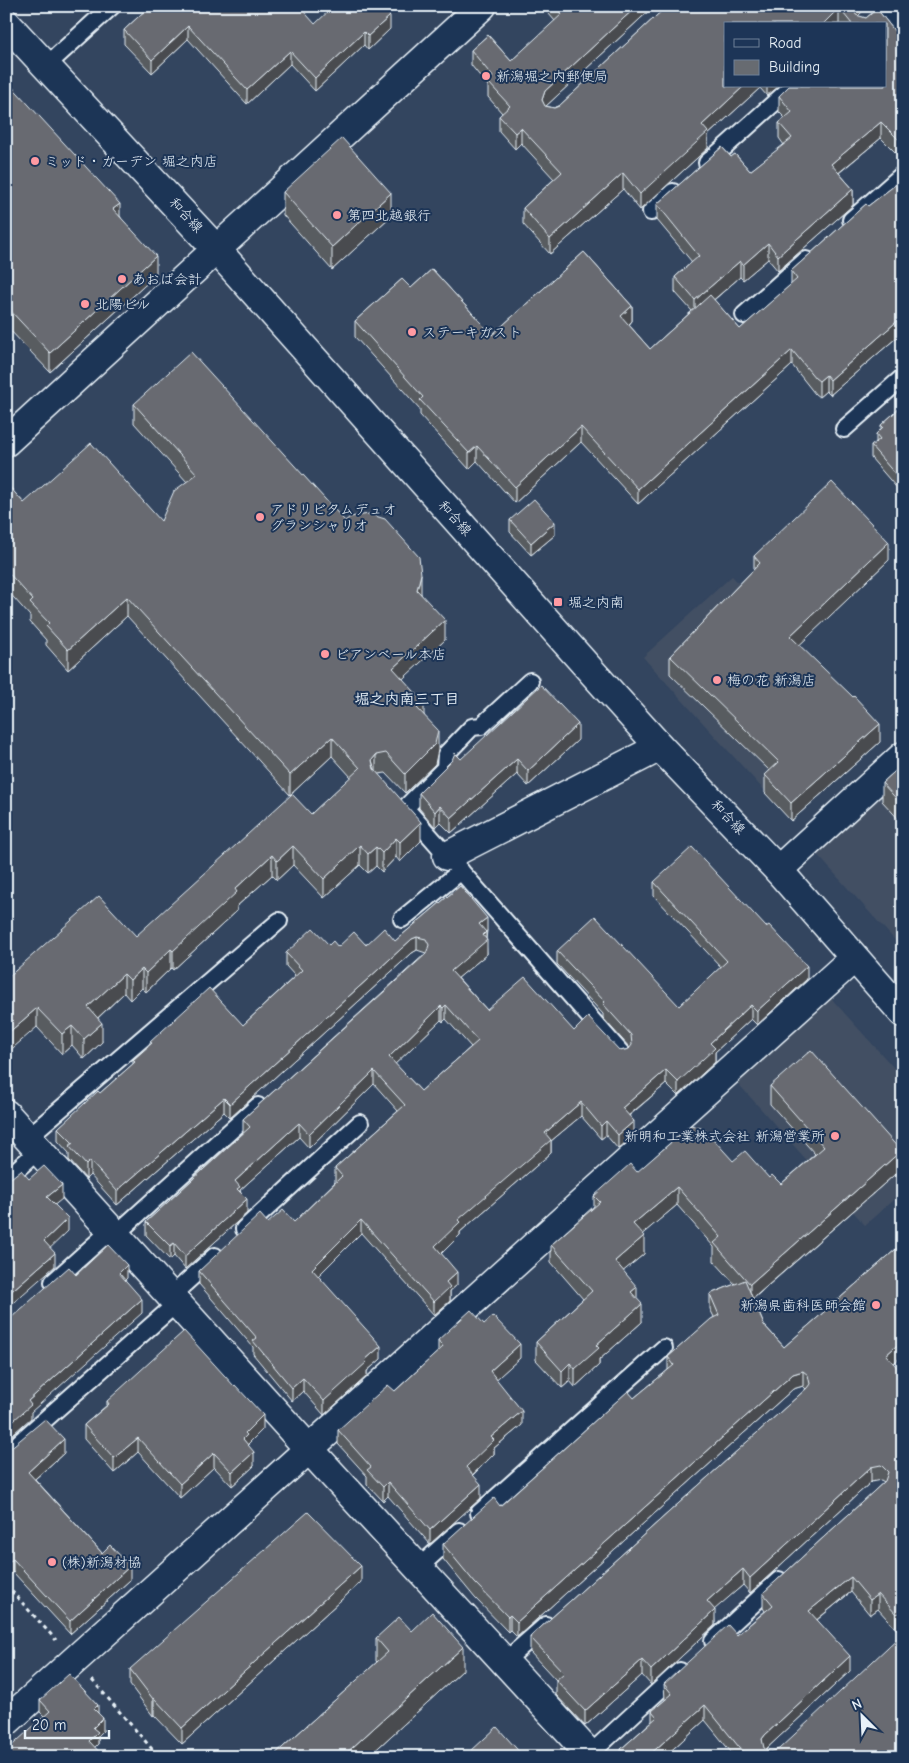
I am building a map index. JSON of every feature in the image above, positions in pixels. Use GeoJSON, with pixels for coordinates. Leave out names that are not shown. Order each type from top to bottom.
{"type":"FeatureCollection","features":[{"type":"Feature","properties":{"kind":"street"},"geometry":{"type":"LineString","coordinates":[[6,442],[482,6]]}},
{"type":"Feature","properties":{"kind":"street"},"geometry":{"type":"LineString","coordinates":[[883,8],[903,22]]}},
{"type":"Feature","properties":{"kind":"street","name":"和合線"},"geometry":{"type":"LineString","coordinates":[[6,23],[216,249],[660,747],[778,870],[903,1013]]}},
{"type":"Feature","properties":{"kind":"street"},"geometry":{"type":"LineString","coordinates":[[454,863],[660,747]]}},
{"type":"Feature","properties":{"kind":"street"},"geometry":{"type":"LineString","coordinates":[[778,870],[903,756]]}},
{"type":"Feature","properties":{"kind":"street"},"geometry":{"type":"LineString","coordinates":[[6,1722],[854,958]]}},
{"type":"Feature","properties":{"kind":"street"},"geometry":{"type":"LineString","coordinates":[[6,1114],[309,1449],[591,1755]]}},
{"type":"Feature","properties":{"kind":"lane"},"geometry":{"type":"LineString","coordinates":[[47,65],[112,6]]}},
{"type":"Feature","properties":{"kind":"lane"},"geometry":{"type":"LineString","coordinates":[[651,212],[791,88]]}},
{"type":"Feature","properties":{"kind":"lane"},"geometry":{"type":"LineString","coordinates":[[838,232],[903,174]]}},
{"type":"Feature","properties":{"kind":"lane"},"geometry":{"type":"LineString","coordinates":[[744,315],[816,251]]}},
{"type":"Feature","properties":{"kind":"lane"},"geometry":{"type":"LineString","coordinates":[[844,429],[903,377]]}},
{"type":"Feature","properties":{"kind":"lane"},"geometry":{"type":"LineString","coordinates":[[405,808],[445,768],[446,754],[472,727],[481,726],[530,681]]}},
{"type":"Feature","properties":{"kind":"lane"},"geometry":{"type":"LineString","coordinates":[[394,795],[623,1055]]}},
{"type":"Feature","properties":{"kind":"lane"},"geometry":{"type":"LineString","coordinates":[[402,919],[454,863]]}},
{"type":"Feature","properties":{"kind":"lane"},"geometry":{"type":"LineString","coordinates":[[6,1179],[33,1144],[280,921]]}},
{"type":"Feature","properties":{"kind":"lane"},"geometry":{"type":"LineString","coordinates":[[41,1292],[113,1232],[271,1094]]}},
{"type":"Feature","properties":{"kind":"lane"},"geometry":{"type":"LineString","coordinates":[[6,1454],[174,1300],[360,1123]]}},
{"type":"Feature","properties":{"kind":"lane"},"geometry":{"type":"LineString","coordinates":[[418,1568],[664,1348]]}},
{"type":"Feature","properties":{"kind":"lane"},"geometry":{"type":"LineString","coordinates":[[591,1755],[791,1569]]}},
{"type":"Feature","properties":{"kind":"lane"},"geometry":{"type":"LineString","coordinates":[[504,1662],[556,1615]]}},
{"type":"Feature","properties":{"kind":"shaded area"},"geometry":{"type":"Polygon","coordinates":[[[732,576],[854,709],[764,790],[643,657],[732,576]]]}},
{"type":"Feature","properties":{"kind":"shaded area"},"geometry":{"type":"Polygon","coordinates":[[[903,771],[903,949],[814,851],[903,771]]]}},
{"type":"Feature","properties":{"kind":"shaded area"},"geometry":{"type":"Polygon","coordinates":[[[828,995],[903,1078],[903,1191],[865,1225],[734,1079],[828,995]]]}},
{"type":"Feature","properties":{"kind":"building"},"geometry":{"type":"Polygon","coordinates":[[[150,6],[299,6],[315,24],[334,6],[381,6],[390,16],[368,36],[364,32],[315,78],[290,51],[247,90],[188,26],[152,60],[124,30],[150,6]]]}},
{"type":"Feature","properties":{"kind":"building"},"geometry":{"type":"Polygon","coordinates":[[[555,6],[637,6],[545,91],[542,100],[545,106],[554,108],[559,106],[667,6],[854,6],[856,15],[866,18],[877,9],[896,33],[903,27],[903,144],[881,122],[831,164],[853,189],[778,256],[768,243],[743,265],[740,261],[695,300],[675,277],[699,256],[657,204],[722,147],[731,157],[735,154],[750,171],[792,138],[779,123],[792,112],[779,96],[787,88],[886,88],[886,22],[850,22],[839,8],[825,22],[724,22],[724,88],[742,88],[702,125],[708,132],[640,194],[623,173],[550,239],[523,208],[562,172],[521,128],[515,133],[499,116],[510,106],[488,82],[493,77],[471,50],[488,35],[511,61],[562,14],[555,6]]]}},
{"type":"Feature","properties":{"kind":"building"},"geometry":{"type":"Polygon","coordinates":[[[6,80],[120,204],[113,209],[156,256],[50,353],[6,306],[6,80]]]}},
{"type":"Feature","properties":{"kind":"building","name":"第四北越銀行"},"geometry":{"type":"Polygon","coordinates":[[[342,138],[391,193],[332,247],[283,192],[342,138]]]}},
{"type":"Feature","properties":{"kind":"building"},"geometry":{"type":"Polygon","coordinates":[[[903,179],[903,316],[830,380],[826,375],[819,381],[815,378],[792,350],[638,489],[581,427],[515,487],[477,446],[469,453],[420,400],[423,397],[355,321],[402,279],[411,288],[432,269],[492,335],[584,252],[632,306],[621,316],[650,349],[710,295],[740,329],[797,279],[791,271],[866,204],[868,206],[903,179]]]}},
{"type":"Feature","properties":{"kind":"building"},"geometry":{"type":"Polygon","coordinates":[[[191,352],[345,521],[350,517],[369,514],[385,519],[419,557],[421,574],[417,590],[445,620],[393,668],[424,702],[417,708],[438,730],[435,744],[405,774],[386,753],[376,755],[372,760],[374,769],[421,822],[400,842],[396,838],[382,853],[376,847],[368,854],[360,845],[324,879],[293,846],[277,861],[272,855],[235,889],[237,892],[173,951],[171,949],[146,973],[142,969],[130,980],[124,974],[88,1007],[102,1023],[84,1039],[72,1026],[62,1034],[37,1008],[6,1035],[6,979],[99,896],[136,936],[292,794],[311,814],[360,768],[332,737],[290,775],[127,597],[68,650],[46,626],[49,623],[30,603],[33,600],[6,570],[6,483],[24,503],[91,443],[161,521],[174,491],[197,474],[134,404],[191,352]]]}},
{"type":"Feature","properties":{"kind":"building"},"geometry":{"type":"Polygon","coordinates":[[[903,405],[903,469],[896,475],[871,446],[880,439],[876,434],[883,427],[881,425],[903,405]]]}},
{"type":"Feature","properties":{"kind":"building"},"geometry":{"type":"Polygon","coordinates":[[[832,482],[889,542],[790,636],[854,696],[880,724],[791,803],[765,775],[779,762],[670,656],[760,563],[754,556],[832,482]]]}},
{"type":"Feature","properties":{"kind":"building"},"geometry":{"type":"Polygon","coordinates":[[[534,499],[555,522],[531,543],[510,520],[534,499]]]}},
{"type":"Feature","properties":{"kind":"building"},"geometry":{"type":"Polygon","coordinates":[[[541,685],[578,724],[528,771],[517,759],[451,818],[440,806],[435,812],[419,793],[452,760],[455,753],[461,759],[541,685]]]}},
{"type":"Feature","properties":{"kind":"building"},"geometry":{"type":"Polygon","coordinates":[[[903,764],[903,806],[882,783],[903,764]]]}},
{"type":"Feature","properties":{"kind":"building"},"geometry":{"type":"Polygon","coordinates":[[[692,847],[766,927],[769,925],[807,966],[757,1011],[751,1005],[710,1043],[715,1048],[678,1082],[666,1070],[622,1108],[634,1121],[618,1135],[606,1121],[601,1126],[581,1102],[545,1133],[551,1140],[458,1220],[460,1222],[435,1246],[457,1272],[446,1282],[450,1287],[434,1302],[361,1220],[312,1269],[381,1346],[365,1360],[367,1362],[324,1401],[303,1378],[292,1388],[253,1341],[257,1338],[199,1271],[260,1214],[268,1223],[283,1210],[294,1222],[342,1176],[335,1168],[405,1105],[374,1071],[309,1134],[299,1123],[235,1181],[240,1187],[237,1189],[247,1199],[185,1256],[174,1243],[170,1246],[146,1222],[250,1127],[243,1119],[426,954],[429,945],[426,939],[417,937],[412,939],[230,1104],[224,1098],[117,1191],[90,1161],[86,1165],[69,1146],[73,1143],[58,1128],[98,1091],[100,1093],[135,1062],[133,1060],[152,1043],[150,1042],[209,988],[243,1025],[302,970],[286,953],[313,928],[329,945],[333,941],[338,947],[354,932],[366,945],[384,928],[395,941],[460,886],[487,918],[479,924],[486,932],[483,935],[487,940],[451,971],[487,1010],[525,977],[574,1031],[588,1017],[620,1051],[629,1049],[632,1045],[631,1035],[603,1004],[605,1002],[557,951],[595,916],[679,1006],[727,961],[654,882],[692,847]],[[446,1005],[443,1008],[441,1006],[389,1057],[421,1091],[478,1041],[446,1005]]]}},
{"type":"Feature","properties":{"kind":"building"},"geometry":{"type":"Polygon","coordinates":[[[811,1050],[901,1151],[750,1284],[714,1243],[721,1237],[677,1187],[633,1224],[644,1236],[615,1261],[637,1287],[631,1292],[642,1304],[596,1345],[599,1348],[575,1369],[570,1363],[562,1371],[536,1342],[592,1291],[551,1245],[600,1202],[594,1196],[630,1164],[637,1172],[691,1125],[704,1129],[733,1161],[745,1151],[769,1178],[772,1175],[781,1184],[824,1147],[770,1086],[811,1050]]]}},
{"type":"Feature","properties":{"kind":"building"},"geometry":{"type":"Polygon","coordinates":[[[44,1166],[62,1185],[47,1197],[68,1218],[44,1241],[55,1253],[6,1296],[6,1182],[21,1170],[29,1179],[44,1166]]]}},
{"type":"Feature","properties":{"kind":"building"},"geometry":{"type":"Polygon","coordinates":[[[903,1243],[903,1340],[886,1355],[903,1374],[903,1612],[896,1614],[878,1594],[870,1600],[851,1577],[809,1611],[850,1656],[762,1739],[764,1748],[770,1752],[779,1749],[903,1633],[903,1757],[747,1757],[705,1705],[647,1757],[628,1757],[621,1749],[657,1717],[652,1711],[672,1694],[664,1684],[728,1625],[737,1635],[773,1605],[763,1593],[885,1481],[888,1472],[881,1465],[871,1467],[750,1578],[743,1569],[707,1601],[715,1610],[651,1670],[642,1660],[585,1711],[556,1680],[564,1673],[530,1637],[807,1388],[810,1384],[808,1375],[803,1371],[793,1374],[517,1622],[510,1615],[508,1617],[475,1583],[443,1544],[494,1498],[500,1506],[628,1391],[634,1398],[674,1365],[668,1357],[711,1319],[719,1315],[710,1294],[745,1280],[764,1325],[784,1347],[903,1243]]]}},
{"type":"Feature","properties":{"kind":"building"},"geometry":{"type":"Polygon","coordinates":[[[108,1245],[127,1265],[119,1273],[142,1299],[28,1401],[31,1405],[6,1427],[6,1319],[12,1317],[69,1267],[76,1275],[108,1245]]]}},
{"type":"Feature","properties":{"kind":"building"},"geometry":{"type":"Polygon","coordinates":[[[471,1310],[484,1324],[493,1316],[520,1344],[490,1371],[522,1411],[491,1437],[494,1440],[466,1467],[481,1484],[430,1530],[388,1482],[383,1487],[367,1470],[371,1467],[338,1430],[388,1385],[395,1391],[443,1347],[438,1340],[471,1310]]]}},
{"type":"Feature","properties":{"kind":"building"},"geometry":{"type":"Polygon","coordinates":[[[184,1331],[263,1415],[245,1433],[247,1435],[243,1439],[254,1452],[232,1472],[214,1453],[180,1484],[138,1438],[114,1458],[84,1425],[109,1404],[107,1401],[184,1331]]]}},
{"type":"Feature","properties":{"kind":"building","name":"(株)新潟材協"},"geometry":{"type":"Polygon","coordinates":[[[45,1419],[64,1439],[28,1472],[102,1553],[110,1545],[130,1566],[70,1621],[13,1559],[6,1565],[6,1450],[45,1419]]]}},
{"type":"Feature","properties":{"kind":"building"},"geometry":{"type":"Polygon","coordinates":[[[308,1512],[361,1566],[182,1728],[153,1699],[130,1669],[308,1512]]]}},
{"type":"Feature","properties":{"kind":"building"},"geometry":{"type":"Polygon","coordinates":[[[432,1612],[463,1647],[342,1757],[272,1757],[388,1652],[376,1638],[399,1617],[412,1631],[432,1612]]]}},
{"type":"Feature","properties":{"kind":"building"},"geometry":{"type":"Polygon","coordinates":[[[69,1674],[98,1705],[94,1709],[103,1718],[93,1728],[98,1732],[89,1741],[104,1757],[6,1757],[6,1751],[50,1711],[40,1700],[69,1674]]]}},
{"type":"Feature","properties":{"kind":"building"},"geometry":{"type":"Polygon","coordinates":[[[497,1727],[524,1757],[476,1757],[471,1751],[497,1727]]]}},
{"type":"Feature","properties":{"kind":"building"},"geometry":{"type":"Polygon","coordinates":[[[208,1750],[214,1757],[200,1757],[208,1750]]]}},
{"type":"Feature","properties":{"kind":"place","name":"新潟堀之内郵便局"},"geometry":{"type":"Point","coordinates":[486,76]}},
{"type":"Feature","properties":{"kind":"place","name":"ミッド・ガーデン 堀之内店"},"geometry":{"type":"Point","coordinates":[35,161]}},
{"type":"Feature","properties":{"kind":"place","name":"第四北越銀行"},"geometry":{"type":"Point","coordinates":[337,215]}},
{"type":"Feature","properties":{"kind":"place","name":"あおば会計"},"geometry":{"type":"Point","coordinates":[122,279]}},
{"type":"Feature","properties":{"kind":"place","name":"北陽ビル"},"geometry":{"type":"Point","coordinates":[85,304]}},
{"type":"Feature","properties":{"kind":"place","name":"ステーキガスト"},"geometry":{"type":"Point","coordinates":[412,332]}},
{"type":"Feature","properties":{"kind":"place","name":"アドリビタムデュオ グランシャリオ"},"geometry":{"type":"Point","coordinates":[260,517]}},
{"type":"Feature","properties":{"kind":"place","name":"堀之内南"},"geometry":{"type":"Point","coordinates":[558,602]}},
{"type":"Feature","properties":{"kind":"place","name":"ビアンベール本店"},"geometry":{"type":"Point","coordinates":[325,654]}},
{"type":"Feature","properties":{"kind":"place","name":"梅の花 新潟店"},"geometry":{"type":"Point","coordinates":[717,680]}},
{"type":"Feature","properties":{"kind":"place","name":"新明和工業株式会社 新潟営業所"},"geometry":{"type":"Point","coordinates":[835,1136]}},
{"type":"Feature","properties":{"kind":"place","name":"新潟県歯科医師会館"},"geometry":{"type":"Point","coordinates":[876,1305]}},
{"type":"Feature","properties":{"kind":"place","name":"(株)新潟材協"},"geometry":{"type":"Point","coordinates":[52,1562]}},
{"type":"Feature","properties":{"kind":"district","name":"堀之内南三丁目"},"geometry":{"type":"Point","coordinates":[407,699]}}]}
